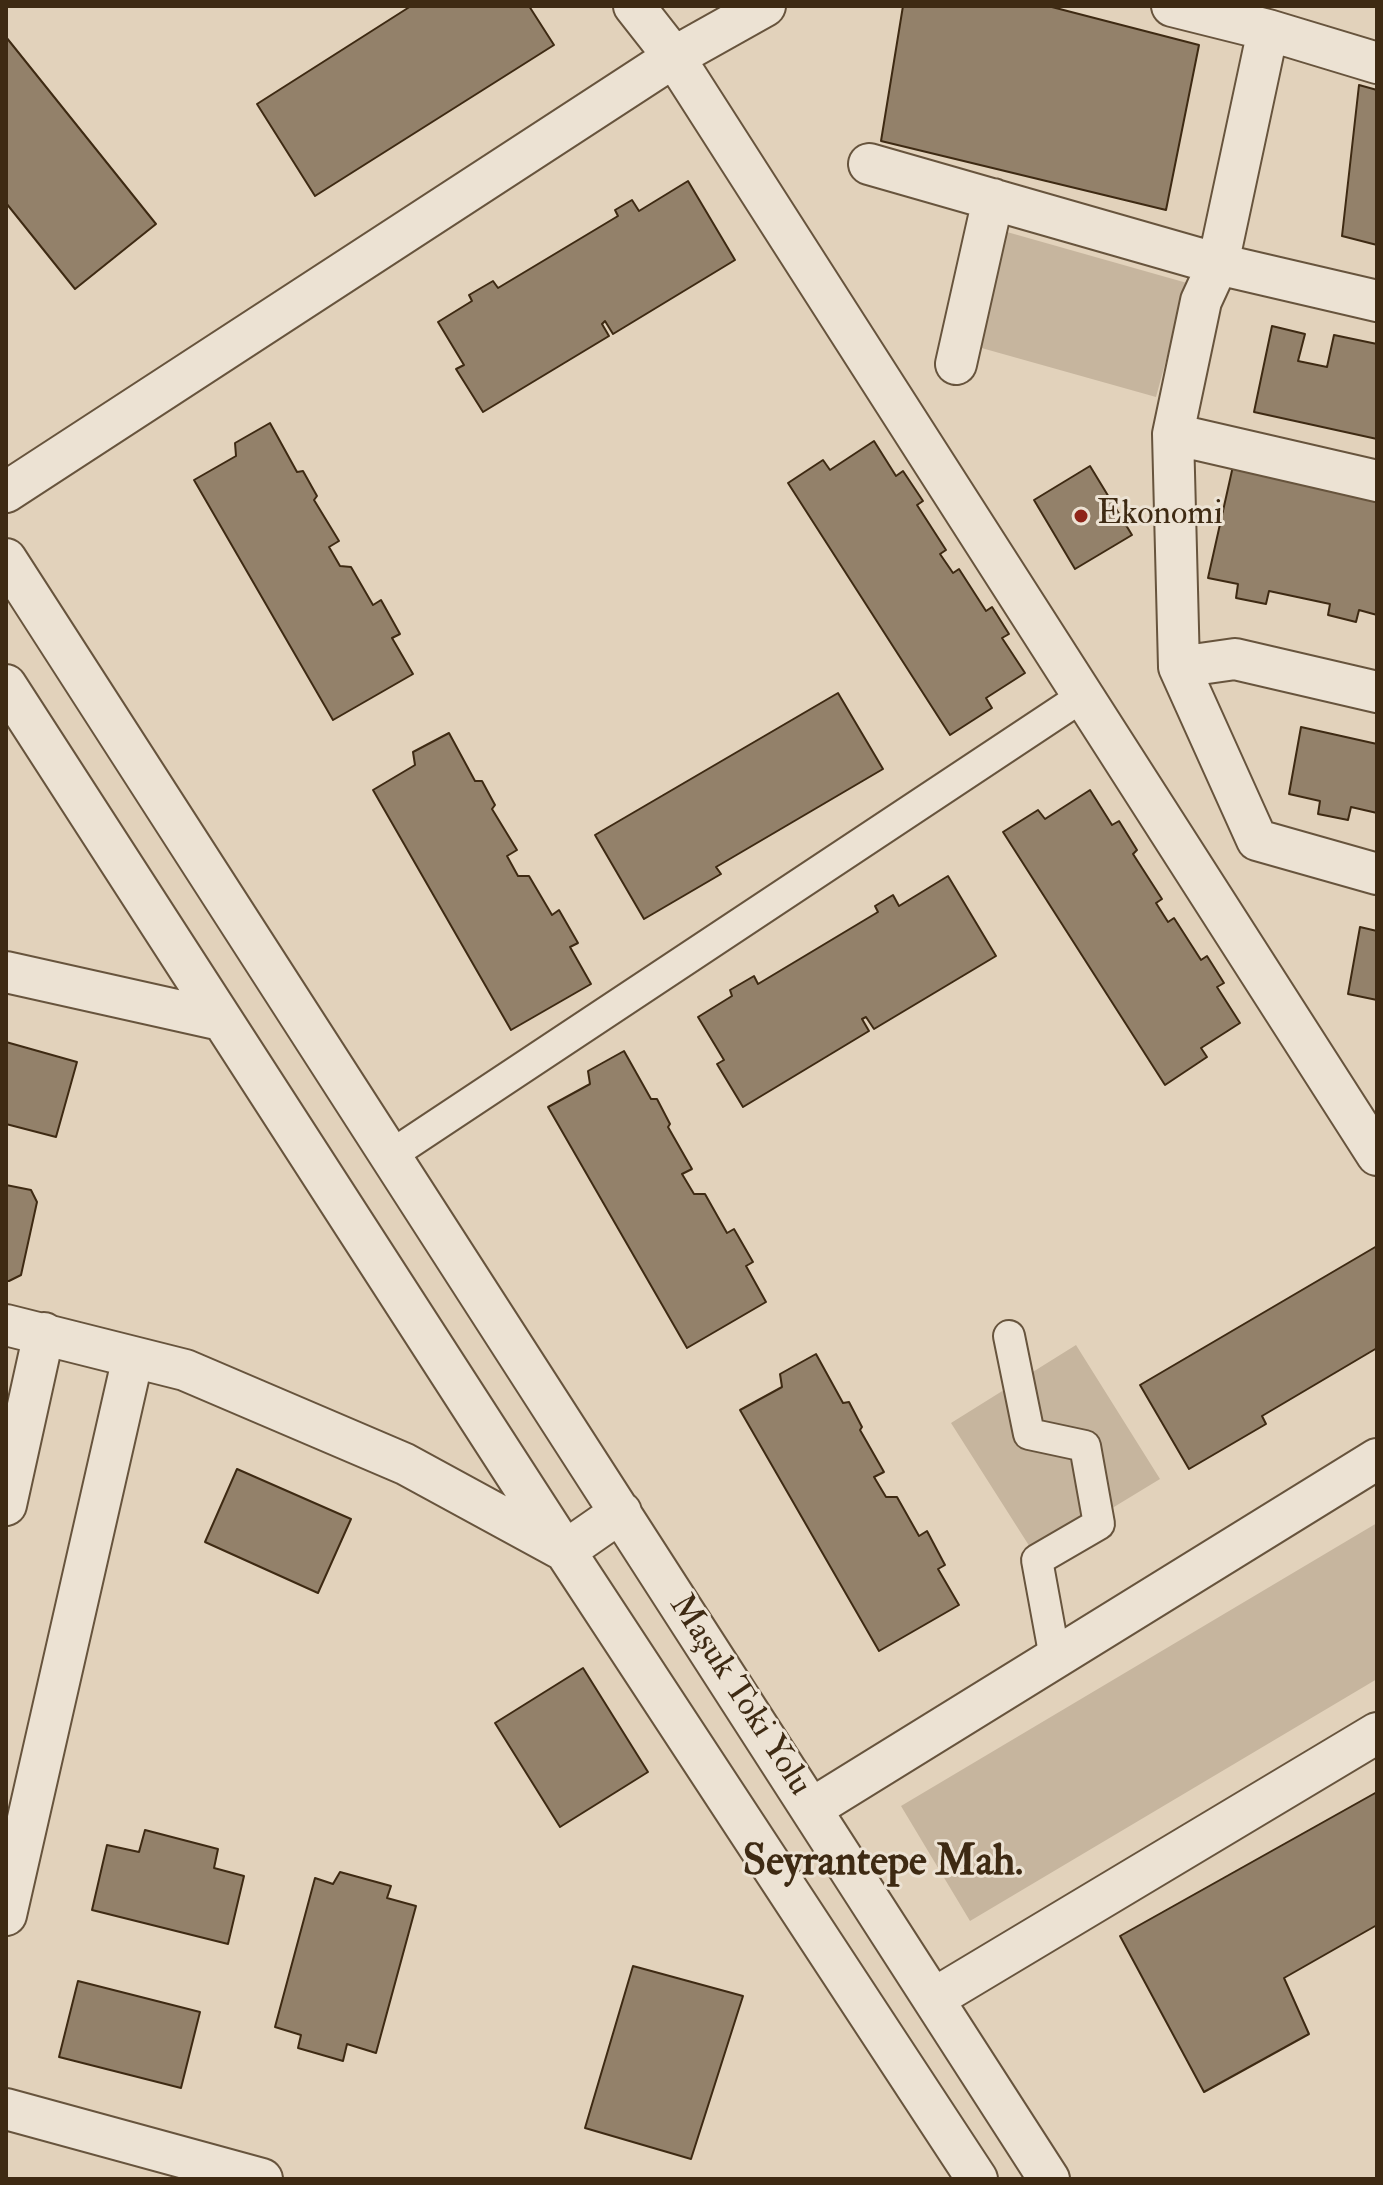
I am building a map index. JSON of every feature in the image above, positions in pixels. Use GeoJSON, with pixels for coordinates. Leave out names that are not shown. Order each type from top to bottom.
{"type":"FeatureCollection","features":[{"type":"Feature","properties":{"kind":"street"},"geometry":{"type":"LineString","coordinates":[[634,6],[674,57],[1377,1155]]}},
{"type":"Feature","properties":{"kind":"street"},"geometry":{"type":"LineString","coordinates":[[6,492],[674,57],[765,6]]}},
{"type":"Feature","properties":{"kind":"street"},"geometry":{"type":"LineString","coordinates":[[1172,6],[1268,30],[1377,63]]}},
{"type":"Feature","properties":{"kind":"street"},"geometry":{"type":"LineString","coordinates":[[1268,30],[1218,264],[1201,301],[1173,434],[1179,667],[1257,840],[1377,874]]}},
{"type":"Feature","properties":{"kind":"street"},"geometry":{"type":"LineString","coordinates":[[869,164],[1218,264],[1377,301]]}},
{"type":"Feature","properties":{"kind":"street"},"geometry":{"type":"LineString","coordinates":[[956,364],[993,199]]}},
{"type":"Feature","properties":{"kind":"street"},"geometry":{"type":"LineString","coordinates":[[1173,434],[1377,481]]}},
{"type":"Feature","properties":{"kind":"street","name":"Maşuk Toki Yolu"},"geometry":{"type":"LineString","coordinates":[[6,559],[1049,2179]]}},
{"type":"Feature","properties":{"kind":"street"},"geometry":{"type":"LineString","coordinates":[[1179,667],[1235,659],[1377,692]]}},
{"type":"Feature","properties":{"kind":"street"},"geometry":{"type":"LineString","coordinates":[[6,685],[565,1551],[621,1512]]}},
{"type":"Feature","properties":{"kind":"street"},"geometry":{"type":"LineString","coordinates":[[391,1155],[1083,696]]}},
{"type":"Feature","properties":{"kind":"street"},"geometry":{"type":"LineString","coordinates":[[6,972],[221,1020]]}},
{"type":"Feature","properties":{"kind":"street"},"geometry":{"type":"LineString","coordinates":[[6,1505],[25,1329]]}},
{"type":"Feature","properties":{"kind":"street","name":"Maşuk Toki Yolu"},"geometry":{"type":"LineString","coordinates":[[25,1329],[185,1370],[405,1464],[565,1551],[977,2179]]}},
{"type":"Feature","properties":{"kind":"street"},"geometry":{"type":"LineString","coordinates":[[1009,1336],[1029,1434],[1085,1446],[1099,1524],[1037,1560],[1055,1658]]}},
{"type":"Feature","properties":{"kind":"street"},"geometry":{"type":"LineString","coordinates":[[6,1915],[133,1357]]}},
{"type":"Feature","properties":{"kind":"street"},"geometry":{"type":"LineString","coordinates":[[811,1809],[1377,1459]]}},
{"type":"Feature","properties":{"kind":"street"},"geometry":{"type":"LineString","coordinates":[[933,1999],[1377,1733]]}},
{"type":"Feature","properties":{"kind":"street"},"geometry":{"type":"LineString","coordinates":[[6,2109],[262,2179]]}},
{"type":"Feature","properties":{"kind":"shaded area"},"geometry":{"type":"Polygon","coordinates":[[[1007,232],[1187,283],[1156,397],[978,347],[1007,232]]]}},
{"type":"Feature","properties":{"kind":"shaded area"},"geometry":{"type":"Polygon","coordinates":[[[1076,1345],[1160,1479],[1035,1555],[951,1423],[1076,1345]]]}},
{"type":"Feature","properties":{"kind":"shaded area"},"geometry":{"type":"Polygon","coordinates":[[[1377,1523],[1377,1679],[970,1921],[901,1806],[1377,1523]]]}},
{"type":"Feature","properties":{"kind":"building"},"geometry":{"type":"Polygon","coordinates":[[[411,6],[529,6],[554,45],[315,196],[257,104],[411,6]]]}},
{"type":"Feature","properties":{"kind":"building"},"geometry":{"type":"Polygon","coordinates":[[[903,6],[1048,6],[1199,45],[1166,210],[881,141],[903,6]]]}},
{"type":"Feature","properties":{"kind":"building"},"geometry":{"type":"Polygon","coordinates":[[[6,37],[156,224],[75,289],[6,203],[6,37]]]}},
{"type":"Feature","properties":{"kind":"building"},"geometry":{"type":"Polygon","coordinates":[[[1359,85],[1377,90],[1377,245],[1342,236],[1359,85]]]}},
{"type":"Feature","properties":{"kind":"building"},"geometry":{"type":"Polygon","coordinates":[[[688,181],[735,260],[613,334],[605,321],[602,324],[609,336],[483,412],[456,369],[464,365],[438,322],[472,301],[469,295],[493,281],[498,288],[618,216],[615,210],[632,200],[639,211],[688,181]]]}},
{"type":"Feature","properties":{"kind":"building"},"geometry":{"type":"Polygon","coordinates":[[[1272,326],[1305,334],[1298,361],[1327,367],[1334,335],[1377,344],[1377,439],[1254,412],[1272,326]]]}},
{"type":"Feature","properties":{"kind":"building"},"geometry":{"type":"Polygon","coordinates":[[[270,423],[297,472],[303,471],[317,496],[314,500],[339,541],[329,547],[340,566],[351,567],[373,605],[381,600],[400,634],[392,638],[413,674],[333,720],[194,480],[236,456],[235,443],[270,423]]]}},
{"type":"Feature","properties":{"kind":"building"},"geometry":{"type":"Polygon","coordinates":[[[874,441],[896,476],[903,471],[923,501],[917,505],[946,550],[940,554],[953,573],[959,569],[986,611],[992,607],[1009,634],[1002,638],[1025,673],[986,698],[992,708],[950,735],[788,483],[823,460],[830,470],[874,441]]]}},
{"type":"Feature","properties":{"kind":"building"},"geometry":{"type":"Polygon","coordinates":[[[1090,466],[1132,535],[1075,569],[1034,500],[1090,466]]]}},
{"type":"Feature","properties":{"kind":"building"},"geometry":{"type":"Polygon","coordinates":[[[1233,466],[1377,502],[1377,615],[1359,610],[1356,622],[1328,615],[1330,604],[1269,591],[1266,604],[1236,598],[1238,584],[1208,578],[1233,466]]]}},
{"type":"Feature","properties":{"kind":"building"},"geometry":{"type":"Polygon","coordinates":[[[838,693],[883,769],[716,867],[721,874],[644,919],[595,835],[838,693]]]}},
{"type":"Feature","properties":{"kind":"building"},"geometry":{"type":"Polygon","coordinates":[[[1301,727],[1377,744],[1377,813],[1351,807],[1348,820],[1318,814],[1320,801],[1289,794],[1301,727]]]}},
{"type":"Feature","properties":{"kind":"building"},"geometry":{"type":"Polygon","coordinates":[[[449,733],[475,781],[482,781],[495,805],[492,809],[517,850],[507,856],[518,876],[529,876],[552,915],[559,910],[578,943],[570,947],[591,984],[511,1030],[373,790],[415,765],[413,752],[449,733]]]}},
{"type":"Feature","properties":{"kind":"building"},"geometry":{"type":"Polygon","coordinates":[[[1090,790],[1112,825],[1119,821],[1137,850],[1133,854],[1162,899],[1156,903],[1168,922],[1174,918],[1201,960],[1207,956],[1224,983],[1217,987],[1240,1023],[1201,1048],[1207,1057],[1165,1085],[1003,832],[1038,810],[1045,819],[1090,790]]]}},
{"type":"Feature","properties":{"kind":"building"},"geometry":{"type":"Polygon","coordinates":[[[948,876],[996,956],[874,1029],[866,1017],[862,1019],[869,1031],[743,1107],[717,1064],[724,1060],[698,1017],[732,996],[730,990],[754,976],[758,984],[878,912],[875,906],[893,895],[899,906],[948,876]]]}},
{"type":"Feature","properties":{"kind":"building"},"geometry":{"type":"Polygon","coordinates":[[[1360,927],[1377,931],[1377,1000],[1348,994],[1360,927]]]}},
{"type":"Feature","properties":{"kind":"building"},"geometry":{"type":"Polygon","coordinates":[[[6,1042],[77,1062],[56,1137],[6,1124],[6,1042]]]}},
{"type":"Feature","properties":{"kind":"building"},"geometry":{"type":"Polygon","coordinates":[[[624,1051],[651,1099],[657,1099],[670,1124],[668,1127],[692,1169],[682,1174],[694,1194],[705,1194],[727,1233],[734,1229],[753,1262],[746,1266],[766,1302],[687,1348],[548,1107],[590,1084],[588,1071],[624,1051]]]}},
{"type":"Feature","properties":{"kind":"building"},"geometry":{"type":"Polygon","coordinates":[[[6,1185],[31,1190],[37,1202],[21,1275],[9,1281],[6,1281],[6,1185]]]}},
{"type":"Feature","properties":{"kind":"building"},"geometry":{"type":"Polygon","coordinates":[[[1377,1246],[1377,1348],[1262,1416],[1266,1424],[1189,1469],[1140,1385],[1377,1246]]]}},
{"type":"Feature","properties":{"kind":"building"},"geometry":{"type":"Polygon","coordinates":[[[816,1354],[843,1403],[849,1402],[862,1427],[860,1430],[884,1472],[874,1477],[886,1497],[897,1497],[919,1536],[927,1531],[945,1565],[938,1569],[959,1605],[879,1651],[740,1410],[782,1387],[780,1374],[816,1354]]]}},
{"type":"Feature","properties":{"kind":"building"},"geometry":{"type":"Polygon","coordinates":[[[237,1469],[351,1519],[318,1593],[205,1542],[237,1469]]]}},
{"type":"Feature","properties":{"kind":"building"},"geometry":{"type":"Polygon","coordinates":[[[583,1668],[648,1772],[560,1827],[495,1723],[583,1668]]]}},
{"type":"Feature","properties":{"kind":"building"},"geometry":{"type":"Polygon","coordinates":[[[1377,1792],[1377,1925],[1284,1978],[1309,2034],[1204,2092],[1120,1936],[1377,1792]]]}},
{"type":"Feature","properties":{"kind":"building"},"geometry":{"type":"Polygon","coordinates":[[[145,1830],[218,1849],[214,1868],[244,1876],[228,1944],[92,1910],[107,1845],[139,1852],[145,1830]]]}},
{"type":"Feature","properties":{"kind":"building"},"geometry":{"type":"Polygon","coordinates":[[[340,1872],[391,1886],[387,1898],[416,1906],[376,2053],[347,2044],[343,2061],[298,2048],[301,2035],[275,2027],[315,1878],[333,1884],[340,1872]]]}},
{"type":"Feature","properties":{"kind":"building"},"geometry":{"type":"Polygon","coordinates":[[[633,1966],[743,1996],[691,2159],[585,2128],[633,1966]]]}},
{"type":"Feature","properties":{"kind":"building"},"geometry":{"type":"Polygon","coordinates":[[[78,1981],[200,2012],[181,2088],[59,2057],[78,1981]]]}},
{"type":"Feature","properties":{"kind":"place","name":"Ekonomi"},"geometry":{"type":"Point","coordinates":[1081,516]}},
{"type":"Feature","properties":{"kind":"district","name":"Seyrantepe Mah."},"geometry":{"type":"Point","coordinates":[883,1865]}}]}
